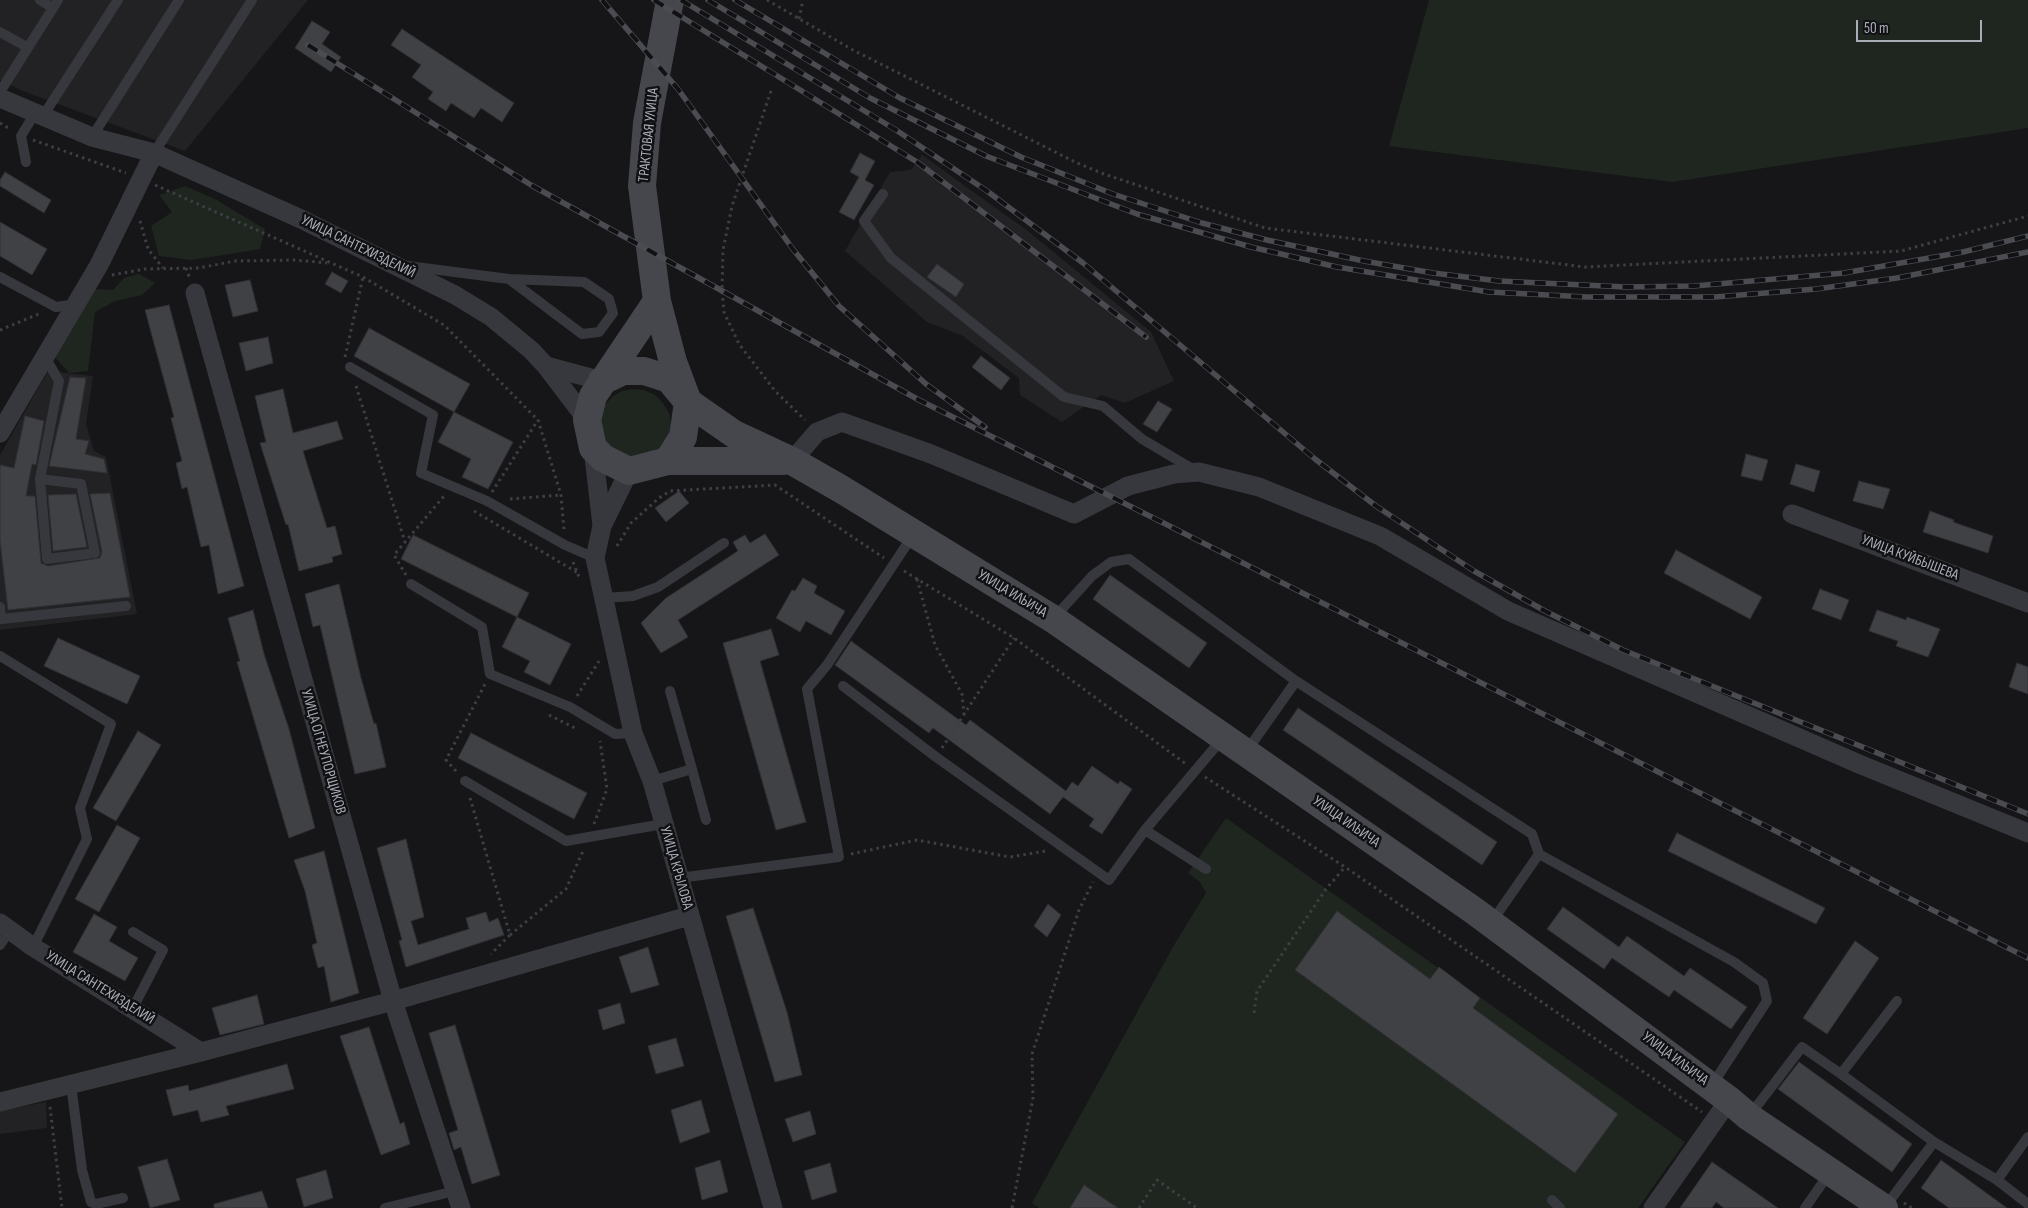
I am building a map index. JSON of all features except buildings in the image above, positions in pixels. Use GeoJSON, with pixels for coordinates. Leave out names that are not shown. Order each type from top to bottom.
{"type":"FeatureCollection","features":[{"type":"Feature","properties":{"kind":"street","name":"ТРАКТОВАЯ УЛИЦА"},"geometry":{"type":"LineString","coordinates":[[670,0],[647,123],[643,164],[643,206],[656,291],[673,362],[688,402]]}},
{"type":"Feature","properties":{"kind":"street","name":"УЛИЦА САНТЕХИЗДЕЛИЙ"},"geometry":{"type":"LineString","coordinates":[[0,98],[92,137],[154,154],[301,219],[455,295],[491,317],[546,366],[587,420]]}},
{"type":"Feature","properties":{"kind":"street"},"geometry":{"type":"LineString","coordinates":[[0,432],[81,295],[134,197],[154,154]]}},
{"type":"Feature","properties":{"kind":"street"},"geometry":{"type":"LineString","coordinates":[[602,526],[594,448],[587,420],[593,396],[656,291]]}},
{"type":"Feature","properties":{"kind":"street","name":"УЛИЦА ОГНЕУПОРЩИКОВ"},"geometry":{"type":"LineString","coordinates":[[195,293],[393,1001],[458,1200]]}},
{"type":"Feature","properties":{"kind":"street","name":"УЛИЦА САНТЕХИЗДЕЛИЙ"},"geometry":{"type":"LineString","coordinates":[[546,366],[602,380]]}},
{"type":"Feature","properties":{"kind":"street"},"geometry":{"type":"LineString","coordinates":[[602,380],[623,370],[644,371],[669,379],[688,402],[683,437],[668,461]]}},
{"type":"Feature","properties":{"kind":"street","name":"УЛИЦА ИЛЬИЧА"},"geometry":{"type":"LineString","coordinates":[[688,402],[734,434],[792,461],[1053,620],[1491,923],[1726,1106],[1831,1171],[1885,1208]]}},
{"type":"Feature","properties":{"kind":"street"},"geometry":{"type":"LineString","coordinates":[[594,448],[603,458],[629,471],[668,461],[792,461],[817,432],[842,422],[931,454],[1074,514],[1128,486],[1174,474],[1199,472],[1259,487],[1380,536],[1508,611],[1859,764],[2028,833]]}},
{"type":"Feature","properties":{"kind":"street"},"geometry":{"type":"LineString","coordinates":[[602,526],[629,471]]}},
{"type":"Feature","properties":{"kind":"street","name":"УЛИЦА КУЙБЫШЕВА"},"geometry":{"type":"LineString","coordinates":[[1792,514],[2028,603]]}},
{"type":"Feature","properties":{"kind":"street","name":"УЛИЦА КРЫЛОВА"},"geometry":{"type":"LineString","coordinates":[[602,526],[595,558],[633,733],[652,781],[773,1208]]}},
{"type":"Feature","properties":{"kind":"street"},"geometry":{"type":"LineString","coordinates":[[0,1102],[201,1052],[393,1001],[689,916]]}},
{"type":"Feature","properties":{"kind":"street","name":"УЛИЦА САНТЕХИЗДЕЛИЙ"},"geometry":{"type":"LineString","coordinates":[[3,933],[34,947],[134,1008],[201,1052]]}},
{"type":"Feature","properties":{"kind":"street"},"geometry":{"type":"LineString","coordinates":[[1653,1208],[1726,1106]]}},
{"type":"Feature","properties":{"kind":"lane"},"geometry":{"type":"LineString","coordinates":[[0,92],[56,4],[40,0]]}},
{"type":"Feature","properties":{"kind":"lane"},"geometry":{"type":"LineString","coordinates":[[26,162],[21,136],[39,114],[118,0]]}},
{"type":"Feature","properties":{"kind":"lane"},"geometry":{"type":"LineString","coordinates":[[92,137],[179,0]]}},
{"type":"Feature","properties":{"kind":"lane"},"geometry":{"type":"LineString","coordinates":[[154,154],[252,0]]}},
{"type":"Feature","properties":{"kind":"lane"},"geometry":{"type":"LineString","coordinates":[[0,32],[27,47]]}},
{"type":"Feature","properties":{"kind":"lane"},"geometry":{"type":"LineString","coordinates":[[883,194],[864,221],[891,258],[1064,397],[1103,406],[1142,439],[1199,472]]}},
{"type":"Feature","properties":{"kind":"lane"},"geometry":{"type":"LineString","coordinates":[[395,264],[509,278],[584,282],[609,299],[613,313],[599,332],[582,334],[509,278]]}},
{"type":"Feature","properties":{"kind":"lane"},"geometry":{"type":"LineString","coordinates":[[0,277],[56,307],[81,295]]}},
{"type":"Feature","properties":{"kind":"lane"},"geometry":{"type":"LineString","coordinates":[[40,478],[81,484],[95,553],[47,559],[40,478],[59,381],[45,356]]}},
{"type":"Feature","properties":{"kind":"lane"},"geometry":{"type":"LineString","coordinates":[[350,367],[433,415],[420,473],[487,501],[565,545],[595,558]]}},
{"type":"Feature","properties":{"kind":"lane"},"geometry":{"type":"LineString","coordinates":[[679,878],[838,857],[807,689],[913,535]]}},
{"type":"Feature","properties":{"kind":"lane"},"geometry":{"type":"LineString","coordinates":[[605,598],[633,596],[658,587],[724,543]]}},
{"type":"Feature","properties":{"kind":"lane"},"geometry":{"type":"LineString","coordinates":[[1053,620],[1092,576],[1111,562],[1129,559],[1296,681],[1532,834],[1539,854],[1734,962],[1763,983],[1767,1001],[1726,1106]]}},
{"type":"Feature","properties":{"kind":"lane"},"geometry":{"type":"LineString","coordinates":[[411,584],[482,627],[490,674],[570,707],[616,734],[633,733]]}},
{"type":"Feature","properties":{"kind":"lane"},"geometry":{"type":"LineString","coordinates":[[0,607],[1,619],[126,606]]}},
{"type":"Feature","properties":{"kind":"lane"},"geometry":{"type":"LineString","coordinates":[[0,656],[111,724],[80,808],[87,839],[34,947]]}},
{"type":"Feature","properties":{"kind":"lane"},"geometry":{"type":"LineString","coordinates":[[1246,753],[1296,681]]}},
{"type":"Feature","properties":{"kind":"lane"},"geometry":{"type":"LineString","coordinates":[[843,686],[936,757],[1108,880],[1145,830],[1223,738]]}},
{"type":"Feature","properties":{"kind":"lane"},"geometry":{"type":"LineString","coordinates":[[670,691],[706,820]]}},
{"type":"Feature","properties":{"kind":"lane"},"geometry":{"type":"LineString","coordinates":[[652,781],[692,769]]}},
{"type":"Feature","properties":{"kind":"lane"},"geometry":{"type":"LineString","coordinates":[[466,781],[566,841],[663,824]]}},
{"type":"Feature","properties":{"kind":"lane"},"geometry":{"type":"LineString","coordinates":[[1145,830],[1206,869]]}},
{"type":"Feature","properties":{"kind":"lane"},"geometry":{"type":"LineString","coordinates":[[1491,923],[1539,854]]}},
{"type":"Feature","properties":{"kind":"lane"},"geometry":{"type":"LineString","coordinates":[[132,932],[163,950],[134,1008]]}},
{"type":"Feature","properties":{"kind":"lane"},"geometry":{"type":"LineString","coordinates":[[1841,1074],[1897,1001]]}},
{"type":"Feature","properties":{"kind":"lane"},"geometry":{"type":"LineString","coordinates":[[1726,1106],[1802,1046],[1934,1142],[1997,1180],[2028,1204]]}},
{"type":"Feature","properties":{"kind":"lane"},"geometry":{"type":"LineString","coordinates":[[71,1084],[82,1170],[91,1202],[96,1204],[124,1198]]}},
{"type":"Feature","properties":{"kind":"lane"},"geometry":{"type":"LineString","coordinates":[[1997,1180],[2028,1137]]}},
{"type":"Feature","properties":{"kind":"lane"},"geometry":{"type":"LineString","coordinates":[[1885,1208],[1934,1142]]}},
{"type":"Feature","properties":{"kind":"lane"},"geometry":{"type":"LineString","coordinates":[[1805,1208],[1831,1171]]}},
{"type":"Feature","properties":{"kind":"lane"},"geometry":{"type":"LineString","coordinates":[[385,1208],[458,1200]]}},
{"type":"Feature","properties":{"kind":"path"},"geometry":{"type":"LineString","coordinates":[[767,0],[853,50],[1075,162],[1104,174],[1265,228],[1586,267],[1900,251],[2028,216]]}},
{"type":"Feature","properties":{"kind":"path"},"geometry":{"type":"LineString","coordinates":[[799,19],[803,0]]}},
{"type":"Feature","properties":{"kind":"path"},"geometry":{"type":"LineString","coordinates":[[771,91],[732,206],[727,228],[722,272],[724,312],[739,344],[754,365],[774,390],[817,432]]}},
{"type":"Feature","properties":{"kind":"path"},"geometry":{"type":"LineString","coordinates":[[0,123],[21,136],[143,179],[363,277],[444,325],[538,420],[561,495],[565,545],[579,574],[581,583]]}},
{"type":"Feature","properties":{"kind":"path"},"geometry":{"type":"LineString","coordinates":[[134,197],[148,249],[164,268]]}},
{"type":"Feature","properties":{"kind":"path"},"geometry":{"type":"LineString","coordinates":[[81,295],[110,276],[164,268],[199,268],[236,261],[278,260],[331,263]]}},
{"type":"Feature","properties":{"kind":"path"},"geometry":{"type":"LineString","coordinates":[[363,277],[344,355],[350,367],[405,542]]}},
{"type":"Feature","properties":{"kind":"path"},"geometry":{"type":"LineString","coordinates":[[0,330],[56,307]]}},
{"type":"Feature","properties":{"kind":"path"},"geometry":{"type":"LineString","coordinates":[[487,501],[538,420]]}},
{"type":"Feature","properties":{"kind":"path"},"geometry":{"type":"LineString","coordinates":[[670,491],[775,486],[893,564],[1014,638],[1195,770],[1345,867],[1726,1106]]}},
{"type":"Feature","properties":{"kind":"path"},"geometry":{"type":"LineString","coordinates":[[411,584],[394,555],[450,487]]}},
{"type":"Feature","properties":{"kind":"path"},"geometry":{"type":"LineString","coordinates":[[487,501],[561,495]]}},
{"type":"Feature","properties":{"kind":"path"},"geometry":{"type":"LineString","coordinates":[[470,509],[579,574]]}},
{"type":"Feature","properties":{"kind":"path"},"geometry":{"type":"LineString","coordinates":[[916,578],[924,599],[935,645],[962,694],[964,714]]}},
{"type":"Feature","properties":{"kind":"path"},"geometry":{"type":"LineString","coordinates":[[936,757],[1014,638]]}},
{"type":"Feature","properties":{"kind":"path"},"geometry":{"type":"LineString","coordinates":[[570,707],[601,658],[603,667]]}},
{"type":"Feature","properties":{"kind":"path"},"geometry":{"type":"LineString","coordinates":[[489,956],[510,935],[466,781],[446,760],[490,674]]}},
{"type":"Feature","properties":{"kind":"path"},"geometry":{"type":"LineString","coordinates":[[548,714],[583,732]]}},
{"type":"Feature","properties":{"kind":"path"},"geometry":{"type":"LineString","coordinates":[[592,736],[609,745]]}},
{"type":"Feature","properties":{"kind":"path"},"geometry":{"type":"LineString","coordinates":[[838,857],[917,840],[1010,858],[1064,848]]}},
{"type":"Feature","properties":{"kind":"path"},"geometry":{"type":"LineString","coordinates":[[1254,1013],[1257,991],[1326,889],[1345,867]]}},
{"type":"Feature","properties":{"kind":"path"},"geometry":{"type":"LineString","coordinates":[[1012,1208],[1033,1098],[1032,1054],[1079,910],[1098,873]]}},
{"type":"Feature","properties":{"kind":"path"},"geometry":{"type":"LineString","coordinates":[[48,1090],[62,1208]]}},
{"type":"Feature","properties":{"kind":"path"},"geometry":{"type":"LineString","coordinates":[[1139,1208],[1157,1180],[1197,1208]]}},
{"type":"Feature","properties":{"kind":"shaded area"},"geometry":{"type":"Polygon","coordinates":[[[0,0],[308,0],[185,151],[23,91],[0,80],[0,0]]]}},
{"type":"Feature","properties":{"kind":"shaded area"},"geometry":{"type":"Polygon","coordinates":[[[1429,0],[2028,0],[2028,128],[1672,182],[1389,146],[1429,0]]]}},
{"type":"Feature","properties":{"kind":"shaded area"},"geometry":{"type":"Polygon","coordinates":[[[922,155],[1028,231],[1151,332],[1174,381],[1125,403],[1101,395],[1062,422],[1020,395],[1019,378],[963,336],[927,322],[845,251],[890,172],[911,170],[922,155]]]}},
{"type":"Feature","properties":{"kind":"shaded area"},"geometry":{"type":"Polygon","coordinates":[[[185,186],[215,199],[265,229],[260,249],[192,260],[159,256],[151,226],[172,212],[159,195],[185,186]]]}},
{"type":"Feature","properties":{"kind":"shaded area"},"geometry":{"type":"Polygon","coordinates":[[[139,274],[155,283],[142,295],[115,301],[95,312],[88,371],[69,373],[53,355],[93,289],[113,290],[124,278],[139,274]]]}},
{"type":"Feature","properties":{"kind":"shaded area"},"geometry":{"type":"Polygon","coordinates":[[[48,371],[93,376],[86,424],[94,451],[106,457],[137,614],[0,630],[0,455],[48,371]]]}},
{"type":"Feature","properties":{"kind":"shaded area"},"geometry":{"type":"Polygon","coordinates":[[[644,390],[655,395],[669,413],[671,424],[670,436],[665,446],[636,462],[606,448],[599,416],[604,406],[612,397],[622,391],[644,390]]]}},
{"type":"Feature","properties":{"kind":"shaded area"},"geometry":{"type":"Polygon","coordinates":[[[1226,818],[1685,1142],[1638,1208],[1039,1208],[1032,1203],[1174,945],[1206,893],[1200,882],[1188,873],[1226,818]]]}},
{"type":"Feature","properties":{"kind":"shaded area"},"geometry":{"type":"Polygon","coordinates":[[[46,1102],[47,1128],[0,1134],[0,1111],[46,1102]]]}},
{"type":"Feature","properties":{"kind":"railway"},"geometry":{"type":"LineString","coordinates":[[602,0],[678,89],[792,248],[839,306],[926,384],[985,427]]}},
{"type":"Feature","properties":{"kind":"railway"},"geometry":{"type":"LineString","coordinates":[[654,0],[917,162],[1146,337]]}},
{"type":"Feature","properties":{"kind":"railway"},"geometry":{"type":"LineString","coordinates":[[681,0],[896,130],[987,191],[1083,263],[1315,459],[1376,506],[1474,571],[1545,611],[1623,650],[2028,814]]}},
{"type":"Feature","properties":{"kind":"railway"},"geometry":{"type":"LineString","coordinates":[[708,0],[870,98],[986,156],[1137,214],[1251,247],[1337,267],[1489,292],[1587,297],[1715,297],[1816,289],[1897,278],[2028,252]]}},
{"type":"Feature","properties":{"kind":"railway"},"geometry":{"type":"LineString","coordinates":[[735,0],[900,98],[1021,157],[1113,194],[1202,223],[1267,240],[1364,261],[1433,273],[1499,281],[1626,287],[1694,286],[1844,273],[1963,252],[2028,236]]}},
{"type":"Feature","properties":{"kind":"railway"},"geometry":{"type":"LineString","coordinates":[[308,45],[531,185],[919,400],[2028,958]]}}]}
